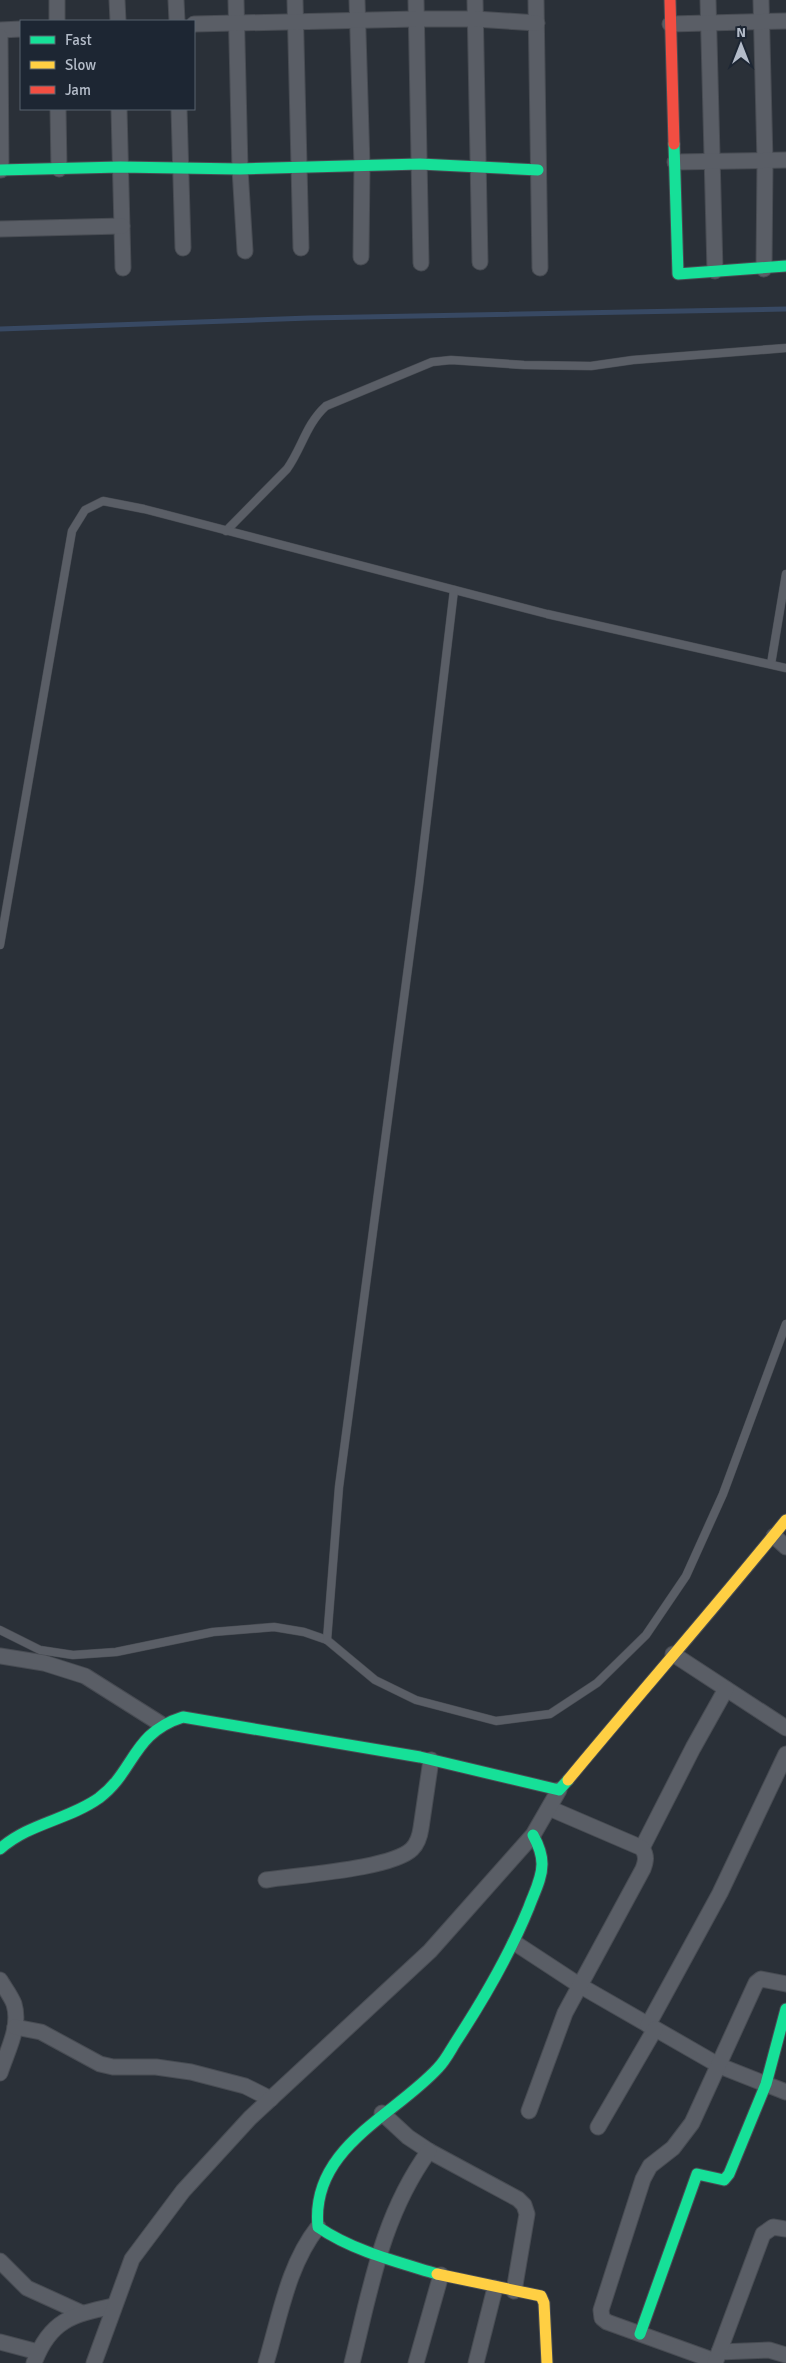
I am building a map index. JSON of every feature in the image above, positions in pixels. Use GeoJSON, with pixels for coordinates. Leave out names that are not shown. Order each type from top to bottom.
{"type":"FeatureCollection","features":[{"type":"Feature","properties":{"kind":"street"},"geometry":{"type":"LineString","coordinates":[[56,0],[57,20]]}},
{"type":"Feature","properties":{"kind":"street"},"geometry":{"type":"LineString","coordinates":[[118,0],[118,20]]}},
{"type":"Feature","properties":{"kind":"street"},"geometry":{"type":"LineString","coordinates":[[176,0],[177,20]]}},
{"type":"Feature","properties":{"kind":"street"},"geometry":{"type":"LineString","coordinates":[[236,0],[240,169],[246,251]]}},
{"type":"Feature","properties":{"kind":"street"},"geometry":{"type":"LineString","coordinates":[[295,0],[301,248]]}},
{"type":"Feature","properties":{"kind":"street"},"geometry":{"type":"LineString","coordinates":[[357,0],[362,165],[361,257]]}},
{"type":"Feature","properties":{"kind":"street"},"geometry":{"type":"LineString","coordinates":[[416,0],[421,263]]}},
{"type":"Feature","properties":{"kind":"street"},"geometry":{"type":"LineString","coordinates":[[475,0],[480,262]]}},
{"type":"Feature","properties":{"kind":"street"},"geometry":{"type":"LineString","coordinates":[[536,0],[540,268]]}},
{"type":"Feature","properties":{"kind":"street"},"geometry":{"type":"LineString","coordinates":[[670,0],[678,274],[786,266]]}},
{"type":"Feature","properties":{"kind":"street"},"geometry":{"type":"LineString","coordinates":[[708,0],[714,270]]}},
{"type":"Feature","properties":{"kind":"street"},"geometry":{"type":"LineString","coordinates":[[761,0],[765,161],[764,268]]}},
{"type":"Feature","properties":{"kind":"street"},"geometry":{"type":"LineString","coordinates":[[195,24],[416,19],[475,19],[537,23]]}},
{"type":"Feature","properties":{"kind":"street"},"geometry":{"type":"LineString","coordinates":[[670,24],[786,21]]}},
{"type":"Feature","properties":{"kind":"street"},"geometry":{"type":"LineString","coordinates":[[0,30],[20,29]]}},
{"type":"Feature","properties":{"kind":"street"},"geometry":{"type":"LineString","coordinates":[[0,37],[1,170],[120,167],[240,169],[420,164],[538,170]]}},
{"type":"Feature","properties":{"kind":"street"},"geometry":{"type":"LineString","coordinates":[[58,110],[59,168]]}},
{"type":"Feature","properties":{"kind":"street"},"geometry":{"type":"LineString","coordinates":[[119,110],[123,268]]}},
{"type":"Feature","properties":{"kind":"street"},"geometry":{"type":"LineString","coordinates":[[178,110],[183,248]]}},
{"type":"Feature","properties":{"kind":"street"},"geometry":{"type":"LineString","coordinates":[[675,162],[786,160]]}},
{"type":"Feature","properties":{"kind":"street"},"geometry":{"type":"LineString","coordinates":[[0,229],[122,226]]}},
{"type":"Feature","properties":{"kind":"street"},"geometry":{"type":"LineString","coordinates":[[94,2363],[113,2306],[132,2259],[183,2191],[250,2118],[430,1951],[533,1835],[559,1790],[673,1654],[709,1616],[786,1520]]}},
{"type":"Feature","properties":{"kind":"street"},"geometry":{"type":"LineString","coordinates":[[774,1536],[786,1547]]}},
{"type":"Feature","properties":{"kind":"street"},"geometry":{"type":"LineString","coordinates":[[673,1654],[786,1728]]}},
{"type":"Feature","properties":{"kind":"street"},"geometry":{"type":"LineString","coordinates":[[0,1656],[44,1663],[85,1676],[161,1724]]}},
{"type":"Feature","properties":{"kind":"street"},"geometry":{"type":"LineString","coordinates":[[642,1848],[693,1748],[726,1689]]}},
{"type":"Feature","properties":{"kind":"street"},"geometry":{"type":"LineString","coordinates":[[0,1849],[11,1837],[31,1827],[76,1812],[101,1797],[117,1780],[148,1736],[161,1724],[183,1717],[431,1760],[506,1775],[559,1790]]}},
{"type":"Feature","properties":{"kind":"street"},"geometry":{"type":"LineString","coordinates":[[598,2127],[720,1893],[786,1754]]}},
{"type":"Feature","properties":{"kind":"street"},"geometry":{"type":"LineString","coordinates":[[266,1880],[381,1862],[412,1849],[419,1839],[431,1760]]}},
{"type":"Feature","properties":{"kind":"street"},"geometry":{"type":"LineString","coordinates":[[529,2111],[562,2021],[579,1985],[643,1869],[645,1854],[642,1848],[548,1808]]}},
{"type":"Feature","properties":{"kind":"street"},"geometry":{"type":"LineString","coordinates":[[266,2363],[295,2264],[307,2241],[318,2227],[319,2201],[330,2170],[345,2146],[361,2130],[438,2068],[489,1990],[515,1943],[539,1880],[542,1863],[540,1848],[533,1835]]}},
{"type":"Feature","properties":{"kind":"street"},"geometry":{"type":"LineString","coordinates":[[515,1943],[579,1985],[720,2066],[786,2092]]}},
{"type":"Feature","properties":{"kind":"street"},"geometry":{"type":"LineString","coordinates":[[0,1980],[14,2003],[17,2017],[0,2073]]}},
{"type":"Feature","properties":{"kind":"street"},"geometry":{"type":"LineString","coordinates":[[786,1984],[767,1980],[761,1980],[756,1983],[720,2066],[692,2123],[673,2148],[650,2166],[643,2179],[601,2310],[602,2318],[607,2322],[716,2359],[769,2350],[786,2355]]}},
{"type":"Feature","properties":{"kind":"street"},"geometry":{"type":"LineString","coordinates":[[640,2334],[697,2174],[704,2173],[716,2179],[724,2180],[730,2174],[766,2084],[786,2009]]}},
{"type":"Feature","properties":{"kind":"street"},"geometry":{"type":"LineString","coordinates":[[15,2027],[41,2032],[100,2064],[113,2067],[156,2067],[190,2072],[245,2086],[271,2099]]}},
{"type":"Feature","properties":{"kind":"street"},"geometry":{"type":"LineString","coordinates":[[382,2113],[408,2137],[429,2151],[524,2205],[527,2214],[514,2291]]}},
{"type":"Feature","properties":{"kind":"street"},"geometry":{"type":"LineString","coordinates":[[352,2363],[379,2256],[395,2208],[410,2176],[429,2151]]}},
{"type":"Feature","properties":{"kind":"street"},"geometry":{"type":"LineString","coordinates":[[318,2227],[328,2234],[379,2256],[441,2275],[495,2288],[534,2293],[541,2296],[544,2303],[547,2363]]}},
{"type":"Feature","properties":{"kind":"street"},"geometry":{"type":"LineString","coordinates":[[716,2359],[763,2234],[773,2227],[786,2229]]}},
{"type":"Feature","properties":{"kind":"street"},"geometry":{"type":"LineString","coordinates":[[0,2261],[27,2288],[82,2313]]}},
{"type":"Feature","properties":{"kind":"street"},"geometry":{"type":"LineString","coordinates":[[416,2363],[441,2275]]}},
{"type":"Feature","properties":{"kind":"street"},"geometry":{"type":"LineString","coordinates":[[476,2363],[495,2288]]}},
{"type":"Feature","properties":{"kind":"street"},"geometry":{"type":"LineString","coordinates":[[0,2342],[36,2358],[54,2327],[82,2313],[113,2306]]}},
{"type":"Feature","properties":{"kind":"lane"},"geometry":{"type":"LineString","coordinates":[[226,531],[287,469],[295,458],[308,427],[316,415],[326,406],[432,362],[451,360],[591,366],[634,360],[786,348]]}},
{"type":"Feature","properties":{"kind":"lane"},"geometry":{"type":"LineString","coordinates":[[0,945],[72,531],[85,510],[103,501],[144,509],[547,614],[786,668]]}},
{"type":"Feature","properties":{"kind":"lane"},"geometry":{"type":"LineString","coordinates":[[771,664],[786,574]]}},
{"type":"Feature","properties":{"kind":"lane"},"geometry":{"type":"LineString","coordinates":[[327,1640],[339,1487],[417,895],[454,590]]}},
{"type":"Feature","properties":{"kind":"lane"},"geometry":{"type":"LineString","coordinates":[[0,1630],[40,1650],[73,1655],[116,1652],[245,1628],[274,1626],[304,1632],[327,1640],[375,1680],[408,1696],[496,1721],[550,1714],[597,1683],[646,1636],[686,1576],[723,1494],[786,1324]]}},
{"type":"Feature","properties":{"kind":"waterway"},"geometry":{"type":"LineString","coordinates":[[0,329],[309,318],[786,309]]}},
{"type":"Feature","properties":{"kind":"traffic: fast"},"geometry":{"type":"LineString","coordinates":[[674,144],[678,274],[786,266]]}},
{"type":"Feature","properties":{"kind":"traffic: fast"},"geometry":{"type":"LineString","coordinates":[[0,170],[120,167],[240,169],[420,164],[538,170]]}},
{"type":"Feature","properties":{"kind":"traffic: fast"},"geometry":{"type":"LineString","coordinates":[[0,1849],[23,1833],[75,1812],[99,1798],[111,1787],[135,1753],[153,1733],[166,1724],[183,1717],[420,1757],[559,1790],[568,1780]]}},
{"type":"Feature","properties":{"kind":"traffic: fast"},"geometry":{"type":"LineString","coordinates":[[437,2274],[361,2249],[318,2227],[319,2199],[327,2176],[341,2155],[358,2136],[420,2085],[441,2065],[487,1991],[514,1942],[539,1881],[542,1870],[541,1856],[533,1835]]}},
{"type":"Feature","properties":{"kind":"traffic: fast"},"geometry":{"type":"LineString","coordinates":[[640,2334],[697,2174],[724,2180],[729,2174],[766,2084],[786,2009]]}},
{"type":"Feature","properties":{"kind":"traffic: slow"},"geometry":{"type":"LineString","coordinates":[[568,1780],[786,1520]]}},
{"type":"Feature","properties":{"kind":"traffic: slow"},"geometry":{"type":"LineString","coordinates":[[437,2274],[541,2296],[544,2303],[547,2363]]}},
{"type":"Feature","properties":{"kind":"traffic: jam"},"geometry":{"type":"LineString","coordinates":[[670,0],[674,144]]}}]}
